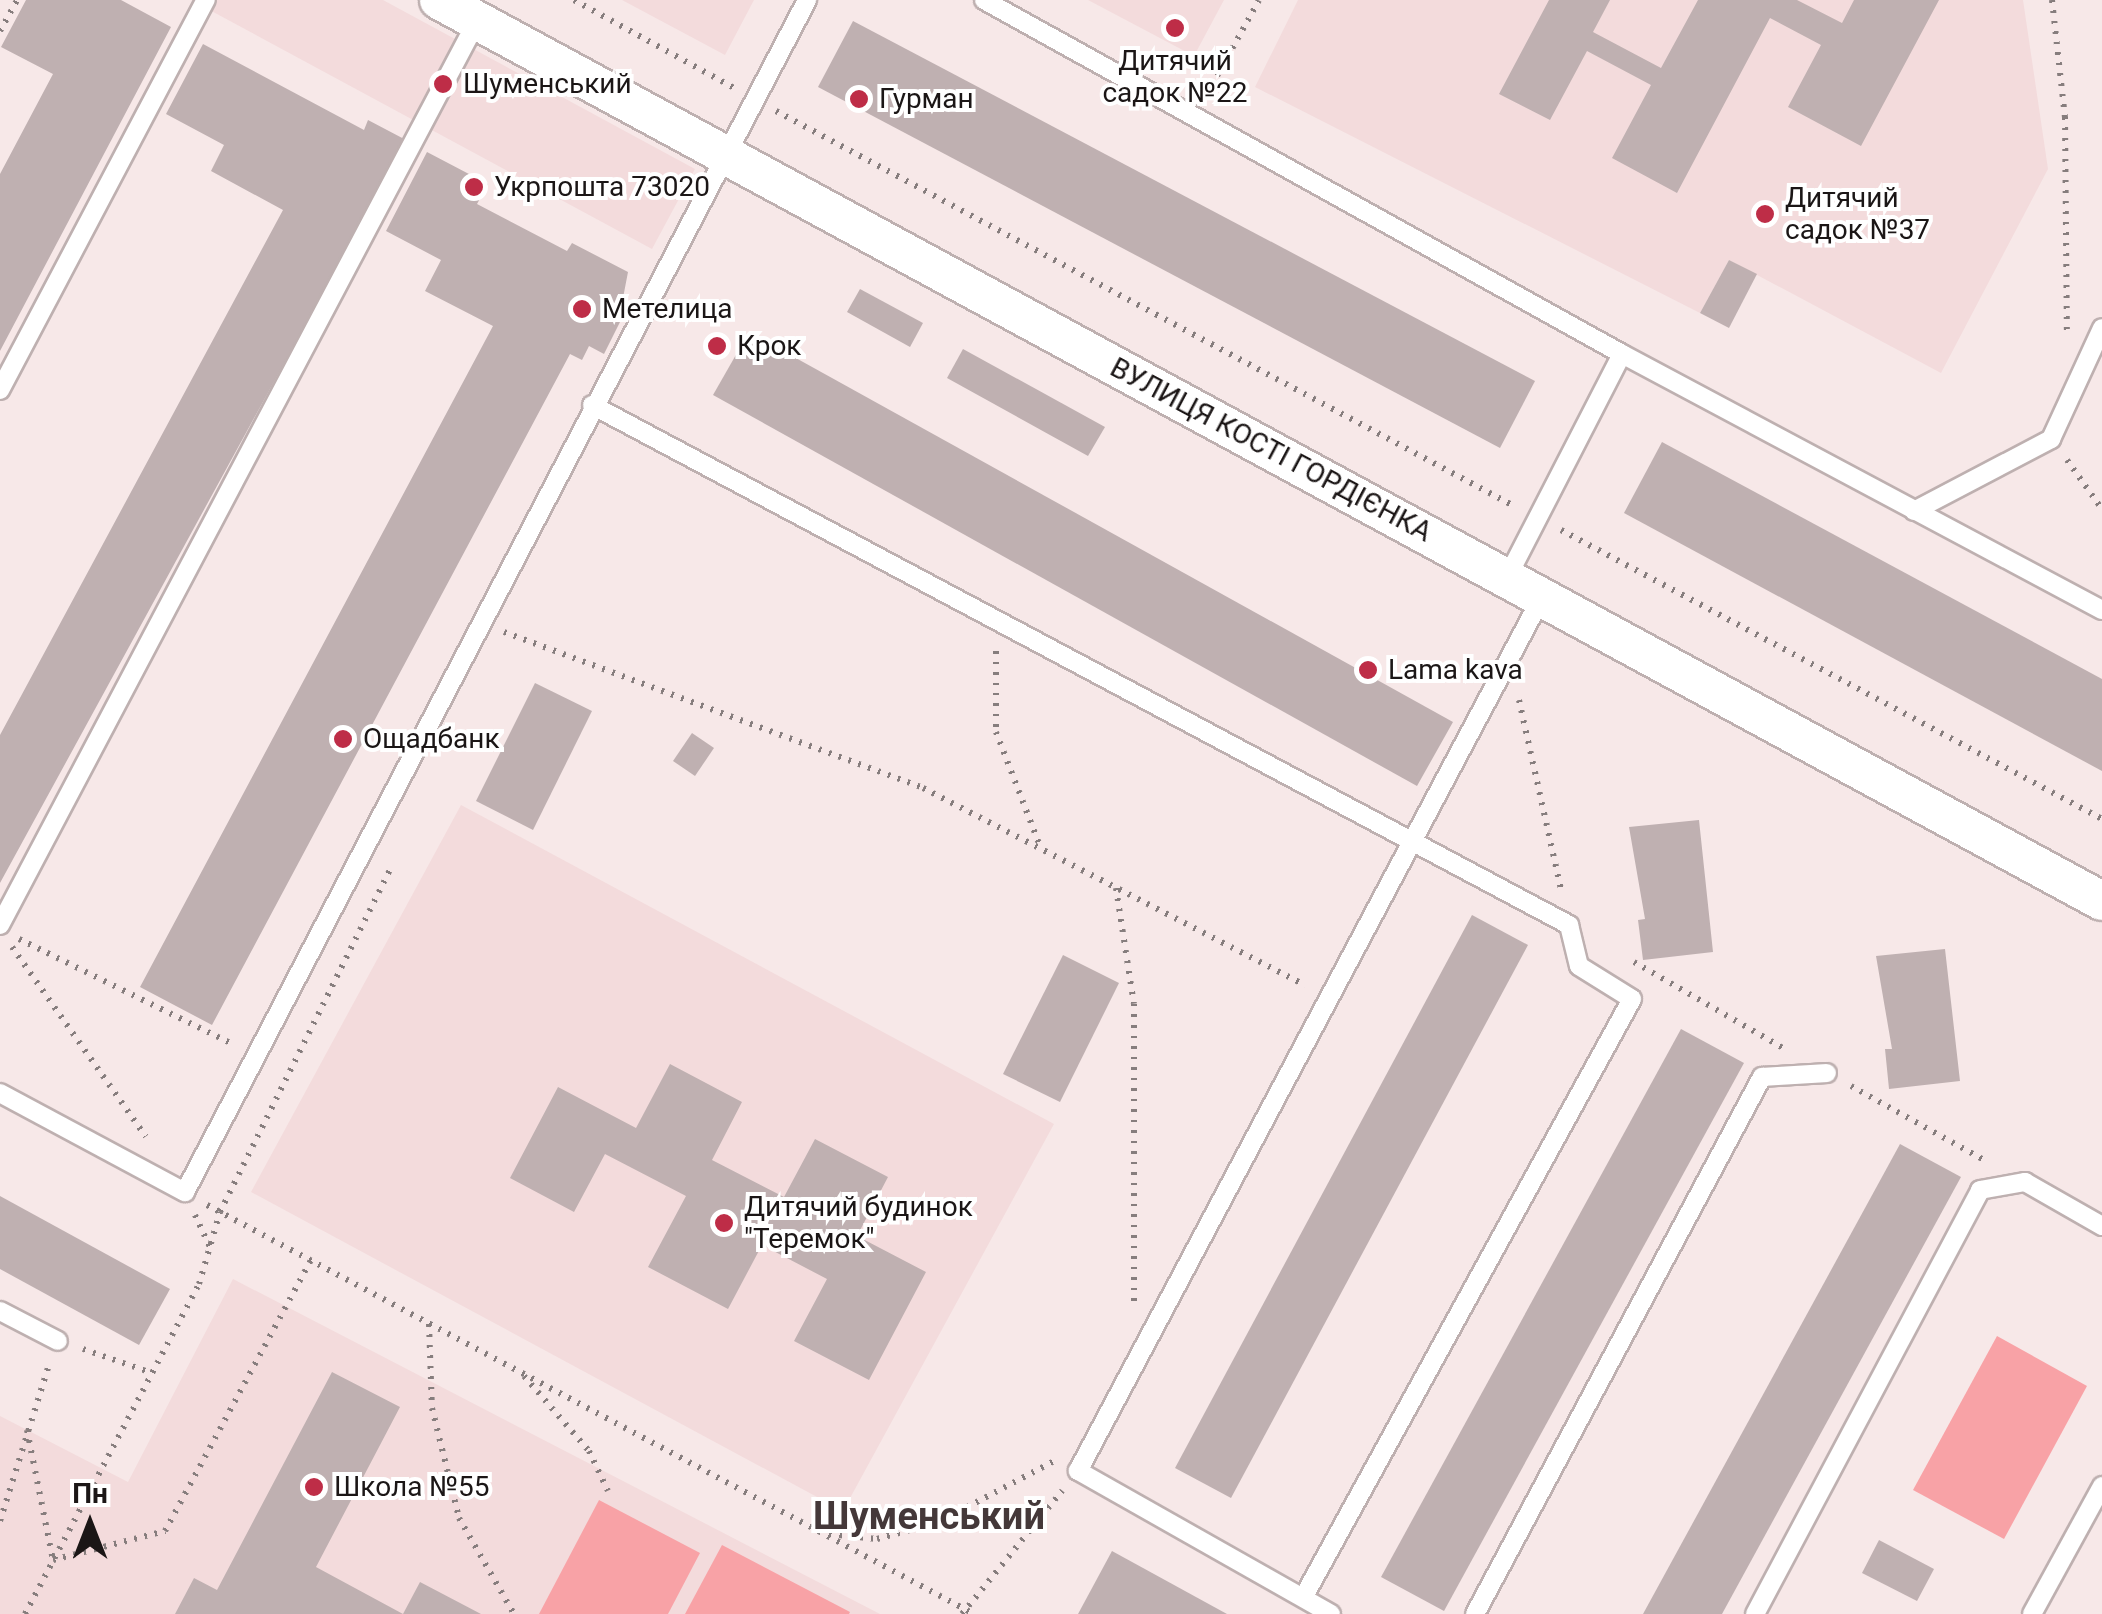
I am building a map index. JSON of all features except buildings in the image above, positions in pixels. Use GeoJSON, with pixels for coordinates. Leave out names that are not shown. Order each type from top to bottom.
{"type":"FeatureCollection","features":[{"type":"Feature","properties":{"kind":"street","name":"ВУЛИЦЯ КОСТІ ГОРДІЄНКА"},"geometry":{"type":"LineString","coordinates":[[439,0],[2102,901]]}},
{"type":"Feature","properties":{"kind":"lane"},"geometry":{"type":"LineString","coordinates":[[0,390],[206,0]]}},
{"type":"Feature","properties":{"kind":"lane"},"geometry":{"type":"LineString","coordinates":[[0,1094],[184,1192],[806,0]]}},
{"type":"Feature","properties":{"kind":"lane"},"geometry":{"type":"LineString","coordinates":[[984,0],[1622,354],[2102,610]]}},
{"type":"Feature","properties":{"kind":"lane"},"geometry":{"type":"LineString","coordinates":[[0,928],[478,21]]}},
{"type":"Feature","properties":{"kind":"lane"},"geometry":{"type":"LineString","coordinates":[[1914,511],[2051,439],[2068,391],[2102,328]]}},
{"type":"Feature","properties":{"kind":"lane"},"geometry":{"type":"LineString","coordinates":[[1507,578],[1622,354]]}},
{"type":"Feature","properties":{"kind":"lane"},"geometry":{"type":"LineString","coordinates":[[592,404],[1568,925],[1579,966],[1632,999],[1303,1598]]}},
{"type":"Feature","properties":{"kind":"lane"},"geometry":{"type":"LineString","coordinates":[[1331,1614],[1078,1471],[1542,597]]}},
{"type":"Feature","properties":{"kind":"lane"},"geometry":{"type":"LineString","coordinates":[[1475,1614],[1762,1077],[1827,1073]]}},
{"type":"Feature","properties":{"kind":"lane"},"geometry":{"type":"LineString","coordinates":[[1754,1614],[1980,1190],[2025,1182],[2102,1226]]}},
{"type":"Feature","properties":{"kind":"lane"},"geometry":{"type":"LineString","coordinates":[[0,1311],[58,1341]]}},
{"type":"Feature","properties":{"kind":"lane"},"geometry":{"type":"LineString","coordinates":[[2032,1614],[2102,1486]]}},
{"type":"Feature","properties":{"kind":"path"},"geometry":{"type":"LineString","coordinates":[[0,32],[17,0]]}},
{"type":"Feature","properties":{"kind":"path"},"geometry":{"type":"LineString","coordinates":[[574,0],[2102,820]]}},
{"type":"Feature","properties":{"kind":"path"},"geometry":{"type":"LineString","coordinates":[[1195,117],[1259,0]]}},
{"type":"Feature","properties":{"kind":"path"},"geometry":{"type":"LineString","coordinates":[[2052,0],[2065,117],[2068,391]]}},
{"type":"Feature","properties":{"kind":"path"},"geometry":{"type":"LineString","coordinates":[[2051,439],[2102,510]]}},
{"type":"Feature","properties":{"kind":"path"},"geometry":{"type":"LineString","coordinates":[[996,620],[996,732],[1041,848]]}},
{"type":"Feature","properties":{"kind":"path"},"geometry":{"type":"LineString","coordinates":[[479,623],[923,788],[1330,997]]}},
{"type":"Feature","properties":{"kind":"path"},"geometry":{"type":"LineString","coordinates":[[1510,657],[1568,925]]}},
{"type":"Feature","properties":{"kind":"path"},"geometry":{"type":"LineString","coordinates":[[1116,887],[1134,1004],[1134,1366]]}},
{"type":"Feature","properties":{"kind":"path"},"geometry":{"type":"LineString","coordinates":[[0,928],[255,1056]]}},
{"type":"Feature","properties":{"kind":"path"},"geometry":{"type":"LineString","coordinates":[[0,928],[184,1192],[212,1250],[24,1614]]}},
{"type":"Feature","properties":{"kind":"path"},"geometry":{"type":"LineString","coordinates":[[184,1192],[963,1612],[974,1614]]}},
{"type":"Feature","properties":{"kind":"path"},"geometry":{"type":"LineString","coordinates":[[53,1560],[165,1531],[310,1260]]}},
{"type":"Feature","properties":{"kind":"path"},"geometry":{"type":"LineString","coordinates":[[428,1322],[432,1408],[459,1518],[514,1614]]}},
{"type":"Feature","properties":{"kind":"path"},"geometry":{"type":"LineString","coordinates":[[0,1521],[58,1341],[152,1372]]}},
{"type":"Feature","properties":{"kind":"path"},"geometry":{"type":"LineString","coordinates":[[520,1371],[589,1451],[608,1491]]}},
{"type":"Feature","properties":{"kind":"path"},"geometry":{"type":"LineString","coordinates":[[28,1430],[53,1560]]}},
{"type":"Feature","properties":{"kind":"path"},"geometry":{"type":"LineString","coordinates":[[823,1534],[877,1539],[939,1522],[1095,1439]]}},
{"type":"Feature","properties":{"kind":"path"},"geometry":{"type":"LineString","coordinates":[[963,1612],[1078,1471]]}},
{"type":"Feature","properties":{"kind":"shaded area","name":"Шуменський"},"geometry":{"type":"Polygon","coordinates":[[[191,0],[383,0],[695,169],[652,249],[191,0]]]}},
{"type":"Feature","properties":{"kind":"shaded area"},"geometry":{"type":"Polygon","coordinates":[[[622,0],[754,0],[725,55],[622,0]]]}},
{"type":"Feature","properties":{"kind":"shaded area","name":"Дитячий садок №22"},"geometry":{"type":"Polygon","coordinates":[[[1088,0],[1224,0],[1194,56],[1088,0]]]}},
{"type":"Feature","properties":{"kind":"shaded area","name":"Дитячий садок №37"},"geometry":{"type":"Polygon","coordinates":[[[1298,0],[2023,0],[2048,169],[1941,373],[1729,260],[1700,313],[1255,87],[1298,0]]]}},
{"type":"Feature","properties":{"kind":"shaded area"},"geometry":{"type":"Polygon","coordinates":[[[461,805],[1054,1124],[843,1511],[251,1192],[461,805]]]}},
{"type":"Feature","properties":{"kind":"shaded area"},"geometry":{"type":"Polygon","coordinates":[[[233,1279],[880,1614],[0,1614],[0,1416],[128,1482],[233,1279]]]}},
{"type":"Feature","properties":{"kind":"shaded area"},"geometry":{"type":"Polygon","coordinates":[[[1997,1336],[2087,1386],[2004,1539],[1913,1490],[1997,1336]]]}},
{"type":"Feature","properties":{"kind":"shaded area"},"geometry":{"type":"Polygon","coordinates":[[[599,1500],[700,1553],[668,1614],[539,1614],[599,1500]]]}},
{"type":"Feature","properties":{"kind":"shaded area"},"geometry":{"type":"Polygon","coordinates":[[[722,1545],[850,1612],[849,1614],[685,1614],[722,1545]]]}},
{"type":"Feature","properties":{"kind":"place","name":"Дитячий садок №22"},"geometry":{"type":"Point","coordinates":[1175,28]}},
{"type":"Feature","properties":{"kind":"place","name":"Шуменський"},"geometry":{"type":"Point","coordinates":[443,84]}},
{"type":"Feature","properties":{"kind":"place","name":"Гурман"},"geometry":{"type":"Point","coordinates":[859,99]}},
{"type":"Feature","properties":{"kind":"place","name":"Укрпошта 73020"},"geometry":{"type":"Point","coordinates":[474,187]}},
{"type":"Feature","properties":{"kind":"place","name":"Дитячий садок №37"},"geometry":{"type":"Point","coordinates":[1765,214]}},
{"type":"Feature","properties":{"kind":"place","name":"Метелица"},"geometry":{"type":"Point","coordinates":[582,309]}},
{"type":"Feature","properties":{"kind":"place","name":"Крок"},"geometry":{"type":"Point","coordinates":[717,346]}},
{"type":"Feature","properties":{"kind":"place","name":"Lama kava"},"geometry":{"type":"Point","coordinates":[1368,670]}},
{"type":"Feature","properties":{"kind":"place","name":"Ощадбанк"},"geometry":{"type":"Point","coordinates":[343,739]}},
{"type":"Feature","properties":{"kind":"place","name":"Дитячий будинок \"Теремок\""},"geometry":{"type":"Point","coordinates":[724,1223]}},
{"type":"Feature","properties":{"kind":"place","name":"Школа №55"},"geometry":{"type":"Point","coordinates":[314,1487]}},
{"type":"Feature","properties":{"kind":"district","name":"Шуменський"},"geometry":{"type":"Point","coordinates":[929,1517]}}]}
